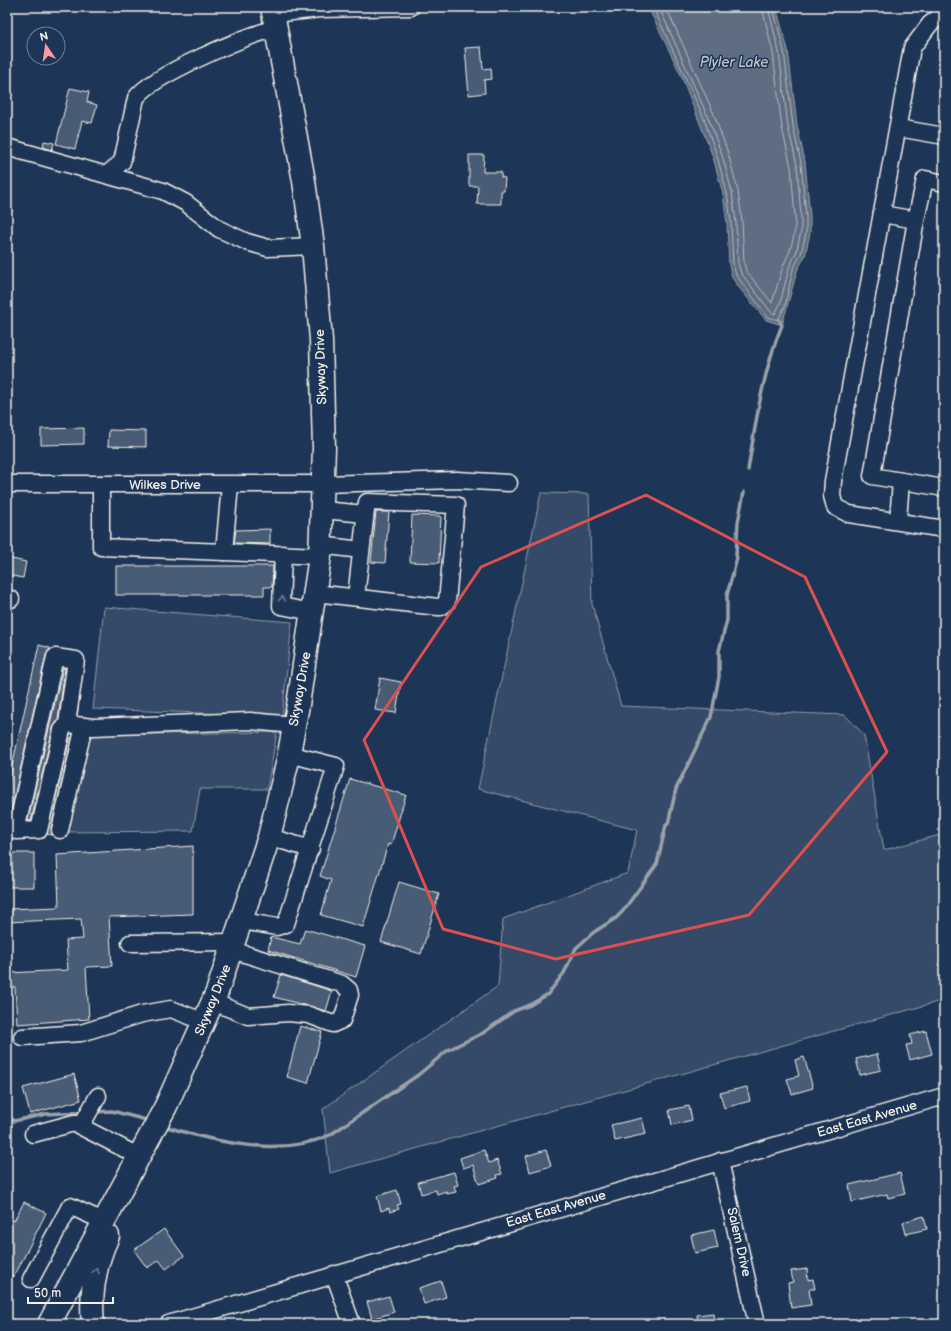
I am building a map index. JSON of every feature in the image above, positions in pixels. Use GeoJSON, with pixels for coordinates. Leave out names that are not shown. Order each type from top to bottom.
{"type":"FeatureCollection","features":[{"type":"Feature","properties":{"kind":"highway","name":"Skyway Drive"},"geometry":{"type":"LineString","coordinates":[[48,1324],[103,1221],[140,1157],[166,1106],[209,1012],[234,946],[269,838],[294,725],[314,603],[323,510],[321,340],[313,246],[304,181],[273,16]]}},
{"type":"Feature","properties":{"kind":"highway"},"geometry":{"type":"LineString","coordinates":[[93,1324],[91,1308],[97,1264],[140,1157]]}},
{"type":"Feature","properties":{"kind":"street"},"geometry":{"type":"LineString","coordinates":[[106,175],[122,162],[136,98],[142,90],[189,64],[256,34],[273,16],[320,9],[411,7]]}},
{"type":"Feature","properties":{"kind":"street"},"geometry":{"type":"LineString","coordinates":[[944,13],[930,24],[912,48],[832,496],[835,507],[849,514],[944,529]]}},
{"type":"Feature","properties":{"kind":"street"},"geometry":{"type":"LineString","coordinates":[[898,128],[944,136]]}},
{"type":"Feature","properties":{"kind":"street"},"geometry":{"type":"LineString","coordinates":[[7,147],[163,191],[186,203],[219,229],[247,242],[268,248],[313,246]]}},
{"type":"Feature","properties":{"kind":"street"},"geometry":{"type":"LineString","coordinates":[[944,183],[925,180],[916,220],[872,476],[944,488]]}},
{"type":"Feature","properties":{"kind":"street"},"geometry":{"type":"LineString","coordinates":[[882,214],[916,220]]}},
{"type":"Feature","properties":{"kind":"street"},"geometry":{"type":"LineString","coordinates":[[283,554],[281,606],[356,598],[438,607],[444,606],[447,602],[458,480]]}},
{"type":"Feature","properties":{"kind":"street","name":"Wilkes Drive"},"geometry":{"type":"LineString","coordinates":[[7,484],[230,485],[458,480],[509,483]]}},
{"type":"Feature","properties":{"kind":"street"},"geometry":{"type":"LineString","coordinates":[[410,503],[411,481]]}},
{"type":"Feature","properties":{"kind":"street"},"geometry":{"type":"LineString","coordinates":[[898,521],[901,481]]}},
{"type":"Feature","properties":{"kind":"street"},"geometry":{"type":"LineString","coordinates":[[101,484],[101,547],[283,554],[320,550],[361,550]]}},
{"type":"Feature","properties":{"kind":"street"},"geometry":{"type":"LineString","coordinates":[[224,552],[230,485]]}},
{"type":"Feature","properties":{"kind":"street"},"geometry":{"type":"LineString","coordinates":[[356,598],[366,504],[369,502],[456,505]]}},
{"type":"Feature","properties":{"kind":"street"},"geometry":{"type":"LineString","coordinates":[[323,510],[365,514]]}},
{"type":"Feature","properties":{"kind":"street"},"geometry":{"type":"LineString","coordinates":[[55,657],[76,660],[67,724],[62,730],[39,830],[16,831],[55,657]]}},
{"type":"Feature","properties":{"kind":"street"},"geometry":{"type":"LineString","coordinates":[[67,724],[84,726],[250,721],[294,725]]}},
{"type":"Feature","properties":{"kind":"street"},"geometry":{"type":"LineString","coordinates":[[60,830],[84,726]]}},
{"type":"Feature","properties":{"kind":"street"},"geometry":{"type":"LineString","coordinates":[[242,921],[277,927],[286,924],[311,849],[336,766],[288,754]]}},
{"type":"Feature","properties":{"kind":"street"},"geometry":{"type":"LineString","coordinates":[[269,838],[311,849]]}},
{"type":"Feature","properties":{"kind":"street"},"geometry":{"type":"LineString","coordinates":[[22,1037],[81,1033],[142,1014],[171,1009],[248,1016],[288,1013],[309,1015],[333,1024],[342,1020],[350,995],[349,990],[342,984],[234,946],[130,943]]}},
{"type":"Feature","properties":{"kind":"street"},"geometry":{"type":"LineString","coordinates":[[81,1126],[98,1096]]}},
{"type":"Feature","properties":{"kind":"street","name":"East East Avenue"},"geometry":{"type":"LineString","coordinates":[[168,1324],[944,1096]]}},
{"type":"Feature","properties":{"kind":"street"},"geometry":{"type":"LineString","coordinates":[[33,1134],[74,1123],[140,1157]]}},
{"type":"Feature","properties":{"kind":"street","name":"Salem Drive"},"geometry":{"type":"LineString","coordinates":[[720,1161],[757,1324]]}},
{"type":"Feature","properties":{"kind":"street"},"geometry":{"type":"LineString","coordinates":[[31,1279],[70,1206],[103,1221]]}},
{"type":"Feature","properties":{"kind":"street"},"geometry":{"type":"LineString","coordinates":[[334,1274],[352,1324]]}},
{"type":"Feature","properties":{"kind":"highlighted area"},"geometry":{"type":"Polygon","coordinates":[[[646,495],[805,577],[887,752],[749,915],[556,959],[443,929],[364,740],[481,567],[646,495]]]}},
{"type":"Feature","properties":{"kind":"shaded area"},"geometry":{"type":"Polygon","coordinates":[[[541,493],[589,494],[592,604],[621,706],[845,715],[864,735],[884,850],[944,834],[944,1000],[330,1173],[323,1109],[498,986],[503,919],[628,873],[637,830],[478,789],[541,493]]]}},
{"type":"Feature","properties":{"kind":"shaded area"},"geometry":{"type":"Polygon","coordinates":[[[104,607],[292,622],[282,716],[93,709],[104,607]]]}},
{"type":"Feature","properties":{"kind":"shaded area"},"geometry":{"type":"Polygon","coordinates":[[[277,732],[267,789],[200,789],[193,831],[66,832],[88,735],[277,732]]]}},
{"type":"Feature","properties":{"kind":"water","name":"Plyler Lake"},"geometry":{"type":"Polygon","coordinates":[[[648,7],[776,7],[788,50],[797,125],[805,162],[810,216],[810,233],[805,256],[797,271],[782,325],[766,320],[736,284],[732,277],[729,265],[727,223],[723,194],[713,157],[681,75],[648,7]]]}},
{"type":"Feature","properties":{"kind":"building"},"geometry":{"type":"Polygon","coordinates":[[[481,47],[483,69],[491,68],[492,79],[484,80],[485,93],[469,95],[465,48],[481,47]]]}},
{"type":"Feature","properties":{"kind":"building"},"geometry":{"type":"Polygon","coordinates":[[[70,88],[89,92],[87,102],[97,105],[92,123],[82,121],[75,149],[56,144],[70,88]]]}},
{"type":"Feature","properties":{"kind":"building"},"geometry":{"type":"Polygon","coordinates":[[[44,141],[54,143],[52,150],[43,147],[44,141]]]}},
{"type":"Feature","properties":{"kind":"building"},"geometry":{"type":"Polygon","coordinates":[[[469,155],[484,155],[483,172],[501,172],[501,177],[505,178],[504,191],[501,191],[501,204],[477,204],[478,186],[469,186],[469,155]]]}},
{"type":"Feature","properties":{"kind":"building"},"geometry":{"type":"Polygon","coordinates":[[[84,428],[84,444],[41,445],[41,429],[84,428]]]}},
{"type":"Feature","properties":{"kind":"building"},"geometry":{"type":"Polygon","coordinates":[[[109,430],[146,431],[146,447],[108,446],[109,430]]]}},
{"type":"Feature","properties":{"kind":"building"},"geometry":{"type":"Polygon","coordinates":[[[376,512],[389,512],[385,563],[371,562],[376,512]]]}},
{"type":"Feature","properties":{"kind":"building"},"geometry":{"type":"Polygon","coordinates":[[[412,515],[441,516],[439,563],[410,562],[412,515]]]}},
{"type":"Feature","properties":{"kind":"building"},"geometry":{"type":"Polygon","coordinates":[[[270,529],[270,544],[234,543],[236,530],[270,529]]]}},
{"type":"Feature","properties":{"kind":"building"},"geometry":{"type":"Polygon","coordinates":[[[7,558],[26,562],[23,578],[7,575],[7,558]]]}},
{"type":"Feature","properties":{"kind":"building"},"geometry":{"type":"Polygon","coordinates":[[[116,566],[273,566],[272,587],[264,587],[264,595],[116,595],[116,566]]]}},
{"type":"Feature","properties":{"kind":"building"},"geometry":{"type":"Polygon","coordinates":[[[39,645],[50,648],[46,655],[10,816],[7,815],[7,789],[39,645]]]}},
{"type":"Feature","properties":{"kind":"building"},"geometry":{"type":"Polygon","coordinates":[[[63,668],[65,668],[58,720],[53,728],[31,821],[28,820],[63,668]]]}},
{"type":"Feature","properties":{"kind":"building"},"geometry":{"type":"Polygon","coordinates":[[[380,678],[401,682],[396,713],[375,710],[380,678]]]}},
{"type":"Feature","properties":{"kind":"building"},"geometry":{"type":"Polygon","coordinates":[[[70,738],[72,738],[51,828],[53,835],[47,834],[70,738]]]}},
{"type":"Feature","properties":{"kind":"building"},"geometry":{"type":"Polygon","coordinates":[[[350,779],[406,795],[391,845],[388,844],[363,927],[321,915],[331,880],[320,876],[350,779]]]}},
{"type":"Feature","properties":{"kind":"building"},"geometry":{"type":"Polygon","coordinates":[[[193,846],[193,914],[109,917],[112,966],[86,967],[89,1019],[17,1024],[15,987],[10,987],[9,973],[68,970],[66,940],[83,939],[81,919],[7,922],[7,909],[59,907],[57,855],[193,846]]]}},
{"type":"Feature","properties":{"kind":"building"},"geometry":{"type":"Polygon","coordinates":[[[7,853],[34,853],[34,887],[7,887],[7,853]]]}},
{"type":"Feature","properties":{"kind":"building"},"geometry":{"type":"Polygon","coordinates":[[[399,882],[439,894],[421,954],[381,942],[399,882]]]}},
{"type":"Feature","properties":{"kind":"building"},"geometry":{"type":"Polygon","coordinates":[[[305,929],[365,946],[356,977],[268,950],[271,937],[300,944],[305,929]]]}},
{"type":"Feature","properties":{"kind":"building"},"geometry":{"type":"Polygon","coordinates":[[[281,975],[332,991],[326,1011],[274,997],[281,975]]]}},
{"type":"Feature","properties":{"kind":"building"},"geometry":{"type":"Polygon","coordinates":[[[300,1026],[322,1032],[308,1083],[287,1077],[300,1026]]]}},
{"type":"Feature","properties":{"kind":"building"},"geometry":{"type":"Polygon","coordinates":[[[926,1031],[932,1054],[910,1060],[906,1045],[912,1044],[910,1035],[926,1031]]]}},
{"type":"Feature","properties":{"kind":"building"},"geometry":{"type":"Polygon","coordinates":[[[877,1054],[881,1070],[860,1075],[856,1059],[877,1054]]]}},
{"type":"Feature","properties":{"kind":"building"},"geometry":{"type":"Polygon","coordinates":[[[804,1057],[813,1088],[792,1094],[787,1079],[799,1076],[795,1060],[804,1057]]]}},
{"type":"Feature","properties":{"kind":"building"},"geometry":{"type":"Polygon","coordinates":[[[74,1074],[81,1100],[30,1114],[23,1088],[74,1074]]]}},
{"type":"Feature","properties":{"kind":"building"},"geometry":{"type":"Polygon","coordinates":[[[747,1087],[750,1101],[724,1108],[720,1093],[747,1087]]]}},
{"type":"Feature","properties":{"kind":"building"},"geometry":{"type":"Polygon","coordinates":[[[689,1106],[692,1120],[672,1125],[669,1110],[689,1106]]]}},
{"type":"Feature","properties":{"kind":"building"},"geometry":{"type":"Polygon","coordinates":[[[642,1118],[646,1134],[615,1141],[611,1125],[642,1118]]]}},
{"type":"Feature","properties":{"kind":"building"},"geometry":{"type":"Polygon","coordinates":[[[484,1150],[489,1163],[497,1160],[502,1174],[497,1175],[498,1178],[479,1184],[473,1165],[463,1168],[460,1158],[484,1150]]]}},
{"type":"Feature","properties":{"kind":"building"},"geometry":{"type":"Polygon","coordinates":[[[546,1150],[551,1166],[530,1172],[526,1156],[546,1150]]]}},
{"type":"Feature","properties":{"kind":"building"},"geometry":{"type":"Polygon","coordinates":[[[454,1172],[458,1185],[454,1186],[456,1192],[447,1194],[446,1191],[437,1194],[436,1190],[421,1194],[418,1182],[454,1172]]]}},
{"type":"Feature","properties":{"kind":"building"},"geometry":{"type":"Polygon","coordinates":[[[900,1173],[905,1194],[888,1198],[887,1194],[852,1202],[849,1185],[900,1173]]]}},
{"type":"Feature","properties":{"kind":"building"},"geometry":{"type":"Polygon","coordinates":[[[397,1190],[401,1204],[397,1205],[399,1209],[390,1212],[389,1208],[381,1211],[377,1196],[397,1190]]]}},
{"type":"Feature","properties":{"kind":"building"},"geometry":{"type":"Polygon","coordinates":[[[24,1202],[46,1213],[14,1277],[7,1274],[7,1218],[14,1221],[24,1202]]]}},
{"type":"Feature","properties":{"kind":"building"},"geometry":{"type":"Polygon","coordinates":[[[924,1216],[927,1229],[906,1234],[903,1222],[924,1216]]]}},
{"type":"Feature","properties":{"kind":"building"},"geometry":{"type":"Polygon","coordinates":[[[164,1229],[184,1256],[166,1269],[159,1260],[147,1268],[134,1250],[164,1229]]]}},
{"type":"Feature","properties":{"kind":"building"},"geometry":{"type":"Polygon","coordinates":[[[714,1230],[718,1248],[695,1253],[691,1235],[714,1230]]]}},
{"type":"Feature","properties":{"kind":"building"},"geometry":{"type":"Polygon","coordinates":[[[807,1269],[808,1280],[813,1279],[815,1289],[809,1289],[811,1305],[791,1308],[788,1283],[793,1282],[791,1271],[807,1269]]]}},
{"type":"Feature","properties":{"kind":"building"},"geometry":{"type":"Polygon","coordinates":[[[441,1281],[446,1297],[424,1304],[419,1288],[441,1281]]]}},
{"type":"Feature","properties":{"kind":"building"},"geometry":{"type":"Polygon","coordinates":[[[389,1296],[394,1312],[372,1319],[367,1302],[389,1296]]]}},
{"type":"Feature","properties":{"kind":"building"},"geometry":{"type":"Polygon","coordinates":[[[713,1313],[714,1324],[698,1324],[697,1315],[713,1313]]]}},
{"type":"Feature","properties":{"kind":"waterway"},"geometry":{"type":"LineString","coordinates":[[748,470],[761,396],[775,342],[782,325],[780,321]]}},
{"type":"Feature","properties":{"kind":"waterway"},"geometry":{"type":"LineString","coordinates":[[164,1126],[225,1142],[247,1145],[290,1146],[310,1142],[330,1135],[418,1075],[448,1050],[483,1033],[514,1011],[530,1005],[548,994],[564,973],[576,948],[594,932],[616,918],[623,911],[657,864],[676,789],[711,717],[719,677],[719,651],[727,620],[727,595],[737,558],[738,522],[744,492]]}},
{"type":"Feature","properties":{"kind":"waterway"},"geometry":{"type":"LineString","coordinates":[[94,1112],[112,1111],[150,1121]]}},
{"type":"Feature","properties":{"kind":"waterway"},"geometry":{"type":"LineString","coordinates":[[7,1116],[14,1121],[46,1114],[83,1112]]}}]}
